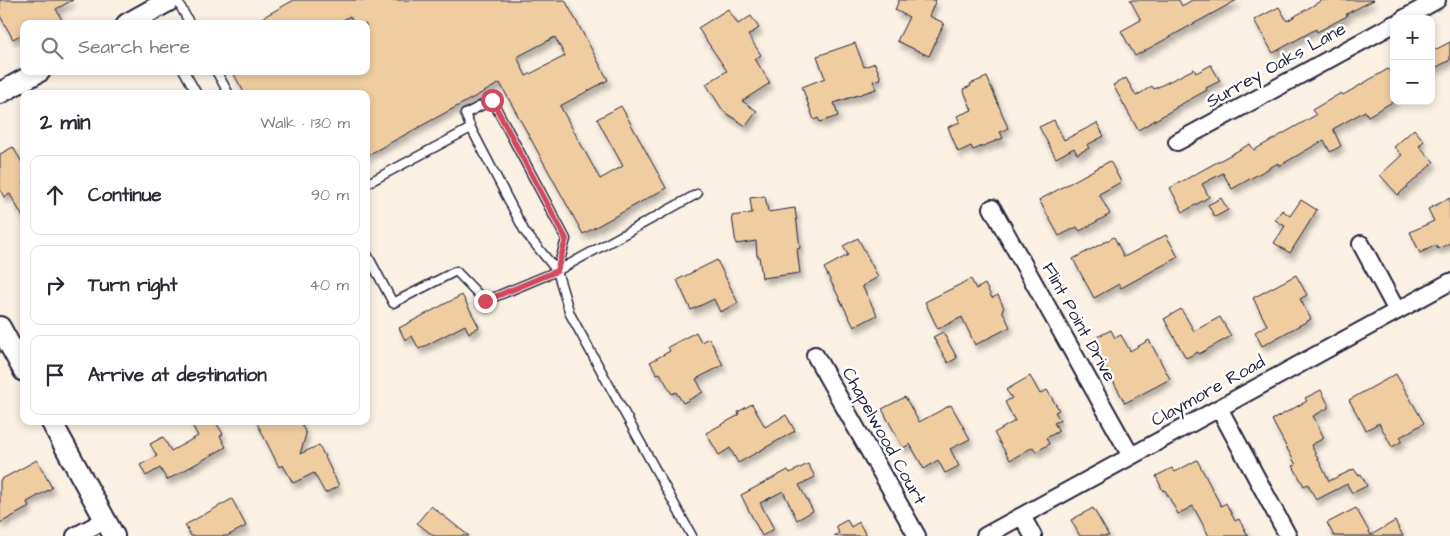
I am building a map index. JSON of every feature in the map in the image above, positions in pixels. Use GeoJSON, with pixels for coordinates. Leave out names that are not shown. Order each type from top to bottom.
{"type":"FeatureCollection","features":[{"type":"Feature","properties":{"kind":"street"},"geometry":{"type":"LineString","coordinates":[[134,20],[170,0]]}},
{"type":"Feature","properties":{"kind":"street"},"geometry":{"type":"LineString","coordinates":[[1410,15],[1437,0]]}},
{"type":"Feature","properties":{"kind":"street","name":"Surrey Oaks Lane"},"geometry":{"type":"LineString","coordinates":[[1177,142],[1390,26]]}},
{"type":"Feature","properties":{"kind":"street"},"geometry":{"type":"LineString","coordinates":[[0,93],[33,75]]}},
{"type":"Feature","properties":{"kind":"street","name":"Flint Point Drive"},"geometry":{"type":"LineString","coordinates":[[992,208],[1130,456]]}},
{"type":"Feature","properties":{"kind":"street"},"geometry":{"type":"LineString","coordinates":[[1361,244],[1397,311]]}},
{"type":"Feature","properties":{"kind":"street","name":"Claymore Road"},"geometry":{"type":"LineString","coordinates":[[985,536],[1450,282]]}},
{"type":"Feature","properties":{"kind":"street"},"geometry":{"type":"LineString","coordinates":[[0,327],[20,364]]}},
{"type":"Feature","properties":{"kind":"street","name":"Chapelwood Court"},"geometry":{"type":"LineString","coordinates":[[815,355],[917,536]]}},
{"type":"Feature","properties":{"kind":"street"},"geometry":{"type":"LineString","coordinates":[[1219,408],[1288,536]]}},
{"type":"Feature","properties":{"kind":"street"},"geometry":{"type":"LineString","coordinates":[[53,425],[109,528],[75,536]]}},
{"type":"Feature","properties":{"kind":"street"},"geometry":{"type":"LineString","coordinates":[[1022,516],[1033,536]]}},
{"type":"Feature","properties":{"kind":"lane"},"geometry":{"type":"LineString","coordinates":[[177,0],[188,20]]}},
{"type":"Feature","properties":{"kind":"lane"},"geometry":{"type":"LineString","coordinates":[[186,75],[195,90]]}},
{"type":"Feature","properties":{"kind":"lane"},"geometry":{"type":"LineString","coordinates":[[218,75],[227,90]]}},
{"type":"Feature","properties":{"kind":"lane"},"geometry":{"type":"LineString","coordinates":[[557,271],[566,239],[492,100],[465,114],[471,128],[525,232],[557,271],[570,314],[692,536]]}},
{"type":"Feature","properties":{"kind":"lane"},"geometry":{"type":"LineString","coordinates":[[370,182],[471,128]]}},
{"type":"Feature","properties":{"kind":"lane"},"geometry":{"type":"LineString","coordinates":[[370,260],[393,303],[456,271],[485,301],[557,271],[697,194]]}},
{"type":"Feature","properties":{"kind":"building"},"geometry":{"type":"Polygon","coordinates":[[[0,0],[73,0],[56,9],[62,20],[20,20],[20,35],[13,39],[0,16],[0,0]]]}},
{"type":"Feature","properties":{"kind":"building"},"geometry":{"type":"Polygon","coordinates":[[[294,0],[565,0],[608,80],[560,106],[600,179],[623,166],[597,119],[621,106],[666,188],[583,234],[500,83],[370,154],[370,90],[243,90],[234,75],[370,75],[370,20],[352,20],[350,16],[343,20],[258,20],[294,0]],[[555,37],[517,57],[526,76],[565,56],[555,37]]]}},
{"type":"Feature","properties":{"kind":"building"},"geometry":{"type":"Polygon","coordinates":[[[899,0],[936,0],[929,16],[944,23],[929,56],[897,41],[909,17],[895,10],[899,0]]]}},
{"type":"Feature","properties":{"kind":"building"},"geometry":{"type":"Polygon","coordinates":[[[1130,0],[1179,0],[1182,6],[1192,0],[1237,0],[1135,56],[1121,31],[1141,20],[1130,0]]]}},
{"type":"Feature","properties":{"kind":"building"},"geometry":{"type":"Polygon","coordinates":[[[1322,0],[1374,0],[1317,32],[1316,29],[1273,53],[1254,20],[1279,7],[1287,21],[1322,0]]]}},
{"type":"Feature","properties":{"kind":"building"},"geometry":{"type":"Polygon","coordinates":[[[728,9],[738,24],[751,16],[759,28],[748,35],[761,55],[755,59],[770,83],[742,101],[757,111],[746,126],[724,112],[706,84],[727,71],[698,28],[728,9]]]}},
{"type":"Feature","properties":{"kind":"building"},"geometry":{"type":"Polygon","coordinates":[[[1450,42],[1450,60],[1435,68],[1435,50],[1450,42]]]}},
{"type":"Feature","properties":{"kind":"building"},"geometry":{"type":"Polygon","coordinates":[[[855,43],[864,67],[875,63],[881,79],[873,81],[876,89],[834,103],[838,116],[820,122],[818,118],[814,120],[802,87],[825,78],[817,56],[855,43]]]}},
{"type":"Feature","properties":{"kind":"building"},"geometry":{"type":"Polygon","coordinates":[[[1211,65],[1220,81],[1138,130],[1113,85],[1126,78],[1136,96],[1152,86],[1154,89],[1194,69],[1196,73],[1211,65]]]}},
{"type":"Feature","properties":{"kind":"building"},"geometry":{"type":"Polygon","coordinates":[[[1388,69],[1390,72],[1390,103],[1368,116],[1365,111],[1333,129],[1341,146],[1330,152],[1324,140],[1279,166],[1278,163],[1232,189],[1223,173],[1202,184],[1209,197],[1183,212],[1170,188],[1250,144],[1254,150],[1316,115],[1312,110],[1341,93],[1343,95],[1388,69]]]}},
{"type":"Feature","properties":{"kind":"building"},"geometry":{"type":"Polygon","coordinates":[[[987,77],[1008,128],[1000,132],[1003,138],[973,150],[971,146],[958,152],[948,127],[960,122],[957,116],[972,110],[963,89],[987,77]]]}},
{"type":"Feature","properties":{"kind":"building"},"geometry":{"type":"Polygon","coordinates":[[[1054,120],[1064,140],[1097,123],[1104,136],[1087,145],[1089,148],[1077,154],[1074,148],[1056,158],[1039,127],[1054,120]]]}},
{"type":"Feature","properties":{"kind":"building"},"geometry":{"type":"Polygon","coordinates":[[[1414,129],[1424,141],[1419,146],[1434,162],[1398,195],[1380,175],[1402,155],[1394,147],[1414,129]]]}},
{"type":"Feature","properties":{"kind":"building"},"geometry":{"type":"Polygon","coordinates":[[[13,147],[20,159],[20,212],[10,194],[4,197],[0,189],[0,154],[13,147]]]}},
{"type":"Feature","properties":{"kind":"building"},"geometry":{"type":"Polygon","coordinates":[[[1110,161],[1121,182],[1099,194],[1110,214],[1080,231],[1077,227],[1059,236],[1039,200],[1110,161]]]}},
{"type":"Feature","properties":{"kind":"building"},"geometry":{"type":"Polygon","coordinates":[[[765,196],[768,212],[795,208],[800,248],[797,249],[800,273],[762,278],[756,241],[736,244],[732,216],[752,213],[750,198],[765,196]]]}},
{"type":"Feature","properties":{"kind":"building"},"geometry":{"type":"Polygon","coordinates":[[[1221,198],[1228,210],[1215,217],[1208,205],[1221,198]]]}},
{"type":"Feature","properties":{"kind":"building"},"geometry":{"type":"Polygon","coordinates":[[[1450,198],[1450,243],[1438,249],[1436,245],[1420,253],[1410,232],[1434,221],[1428,209],[1450,198]]]}},
{"type":"Feature","properties":{"kind":"building"},"geometry":{"type":"Polygon","coordinates":[[[1301,200],[1317,210],[1290,253],[1274,243],[1285,226],[1275,220],[1282,210],[1290,216],[1301,200]]]}},
{"type":"Feature","properties":{"kind":"building"},"geometry":{"type":"Polygon","coordinates":[[[1166,235],[1178,257],[1121,288],[1119,284],[1094,298],[1073,259],[1114,237],[1124,257],[1166,235]]]}},
{"type":"Feature","properties":{"kind":"building"},"geometry":{"type":"Polygon","coordinates":[[[858,238],[878,277],[862,286],[877,315],[854,327],[824,268],[848,255],[843,246],[858,238]]]}},
{"type":"Feature","properties":{"kind":"building"},"geometry":{"type":"Polygon","coordinates":[[[717,260],[738,303],[720,312],[714,299],[691,310],[677,280],[717,260]]]}},
{"type":"Feature","properties":{"kind":"building"},"geometry":{"type":"Polygon","coordinates":[[[1296,275],[1307,295],[1300,299],[1311,319],[1262,346],[1255,332],[1267,325],[1253,298],[1296,275]]]}},
{"type":"Feature","properties":{"kind":"building"},"geometry":{"type":"Polygon","coordinates":[[[971,279],[976,289],[985,284],[992,298],[998,295],[1004,308],[1002,310],[1010,327],[975,345],[962,317],[938,329],[925,302],[971,279]]]}},
{"type":"Feature","properties":{"kind":"building"},"geometry":{"type":"Polygon","coordinates":[[[462,295],[479,327],[469,333],[465,325],[419,349],[412,336],[405,340],[399,328],[462,295]]]}},
{"type":"Feature","properties":{"kind":"building"},"geometry":{"type":"Polygon","coordinates":[[[1181,309],[1194,331],[1220,317],[1231,336],[1199,354],[1198,352],[1186,358],[1164,319],[1181,309]]]}},
{"type":"Feature","properties":{"kind":"building"},"geometry":{"type":"Polygon","coordinates":[[[1111,330],[1115,338],[1121,335],[1130,351],[1149,340],[1170,379],[1125,403],[1091,340],[1111,330]]]}},
{"type":"Feature","properties":{"kind":"building"},"geometry":{"type":"Polygon","coordinates":[[[696,332],[701,342],[709,338],[723,365],[696,379],[703,392],[683,403],[676,392],[672,394],[660,373],[657,374],[650,362],[670,351],[668,347],[696,332]]]}},
{"type":"Feature","properties":{"kind":"building"},"geometry":{"type":"Polygon","coordinates":[[[943,332],[957,358],[948,363],[933,337],[943,332]]]}},
{"type":"Feature","properties":{"kind":"building"},"geometry":{"type":"Polygon","coordinates":[[[1396,374],[1424,423],[1400,437],[1402,441],[1392,447],[1379,423],[1366,430],[1349,400],[1396,374]]]}},
{"type":"Feature","properties":{"kind":"building"},"geometry":{"type":"Polygon","coordinates":[[[1030,376],[1040,394],[1047,390],[1059,410],[1055,412],[1060,420],[1054,423],[1059,431],[1046,438],[1049,444],[1036,452],[1033,447],[1010,460],[994,433],[1015,421],[1005,402],[1012,398],[1006,390],[1030,376]]]}},
{"type":"Feature","properties":{"kind":"building"},"geometry":{"type":"Polygon","coordinates":[[[1321,390],[1328,408],[1313,416],[1324,438],[1311,445],[1329,481],[1354,469],[1358,475],[1361,474],[1367,486],[1352,493],[1347,484],[1316,500],[1308,484],[1304,486],[1293,466],[1296,465],[1272,420],[1307,401],[1305,398],[1321,390]]]}},
{"type":"Feature","properties":{"kind":"building"},"geometry":{"type":"Polygon","coordinates":[[[905,397],[919,422],[951,405],[970,439],[950,449],[959,466],[945,473],[938,460],[924,469],[910,444],[903,448],[882,409],[905,397]]]}},
{"type":"Feature","properties":{"kind":"building"},"geometry":{"type":"Polygon","coordinates":[[[752,404],[765,427],[786,415],[795,431],[738,463],[730,448],[719,455],[706,433],[739,415],[738,412],[752,404]]]}},
{"type":"Feature","properties":{"kind":"building"},"geometry":{"type":"Polygon","coordinates":[[[192,425],[217,425],[223,434],[220,436],[226,447],[167,480],[160,468],[146,476],[140,465],[157,456],[150,444],[163,437],[171,451],[198,436],[192,425]]]}},
{"type":"Feature","properties":{"kind":"building"},"geometry":{"type":"Polygon","coordinates":[[[258,425],[302,425],[306,434],[300,454],[319,445],[339,486],[325,493],[314,473],[293,483],[283,465],[279,467],[258,425]]]}},
{"type":"Feature","properties":{"kind":"building"},"geometry":{"type":"Polygon","coordinates":[[[37,460],[52,488],[27,502],[29,507],[0,523],[0,480],[37,460]]]}},
{"type":"Feature","properties":{"kind":"building"},"geometry":{"type":"Polygon","coordinates":[[[1197,460],[1221,506],[1226,503],[1235,521],[1239,519],[1248,536],[1209,536],[1193,506],[1178,514],[1156,476],[1172,468],[1175,472],[1197,460]]]}},
{"type":"Feature","properties":{"kind":"building"},"geometry":{"type":"Polygon","coordinates":[[[808,464],[815,477],[799,485],[813,511],[797,520],[783,491],[760,503],[774,529],[762,536],[741,495],[788,470],[790,473],[808,464]]]}},
{"type":"Feature","properties":{"kind":"building"},"geometry":{"type":"Polygon","coordinates":[[[232,499],[246,526],[227,536],[191,536],[185,525],[232,499]]]}},
{"type":"Feature","properties":{"kind":"building"},"geometry":{"type":"Polygon","coordinates":[[[431,506],[469,536],[434,536],[417,523],[431,506]]]}},
{"type":"Feature","properties":{"kind":"building"},"geometry":{"type":"Polygon","coordinates":[[[1093,508],[1109,536],[1080,536],[1071,520],[1093,508]]]}},
{"type":"Feature","properties":{"kind":"building"},"geometry":{"type":"Polygon","coordinates":[[[1356,508],[1371,535],[1395,521],[1403,536],[1334,536],[1327,523],[1356,508]]]}},
{"type":"Feature","properties":{"kind":"building"},"geometry":{"type":"Polygon","coordinates":[[[847,520],[851,527],[859,522],[866,536],[834,536],[839,533],[836,526],[847,520]]]}},
{"type":"Feature","properties":{"kind":"route"},"geometry":{"type":"LineString","coordinates":[[485,301],[557,271],[566,239],[492,100]]}}]}
